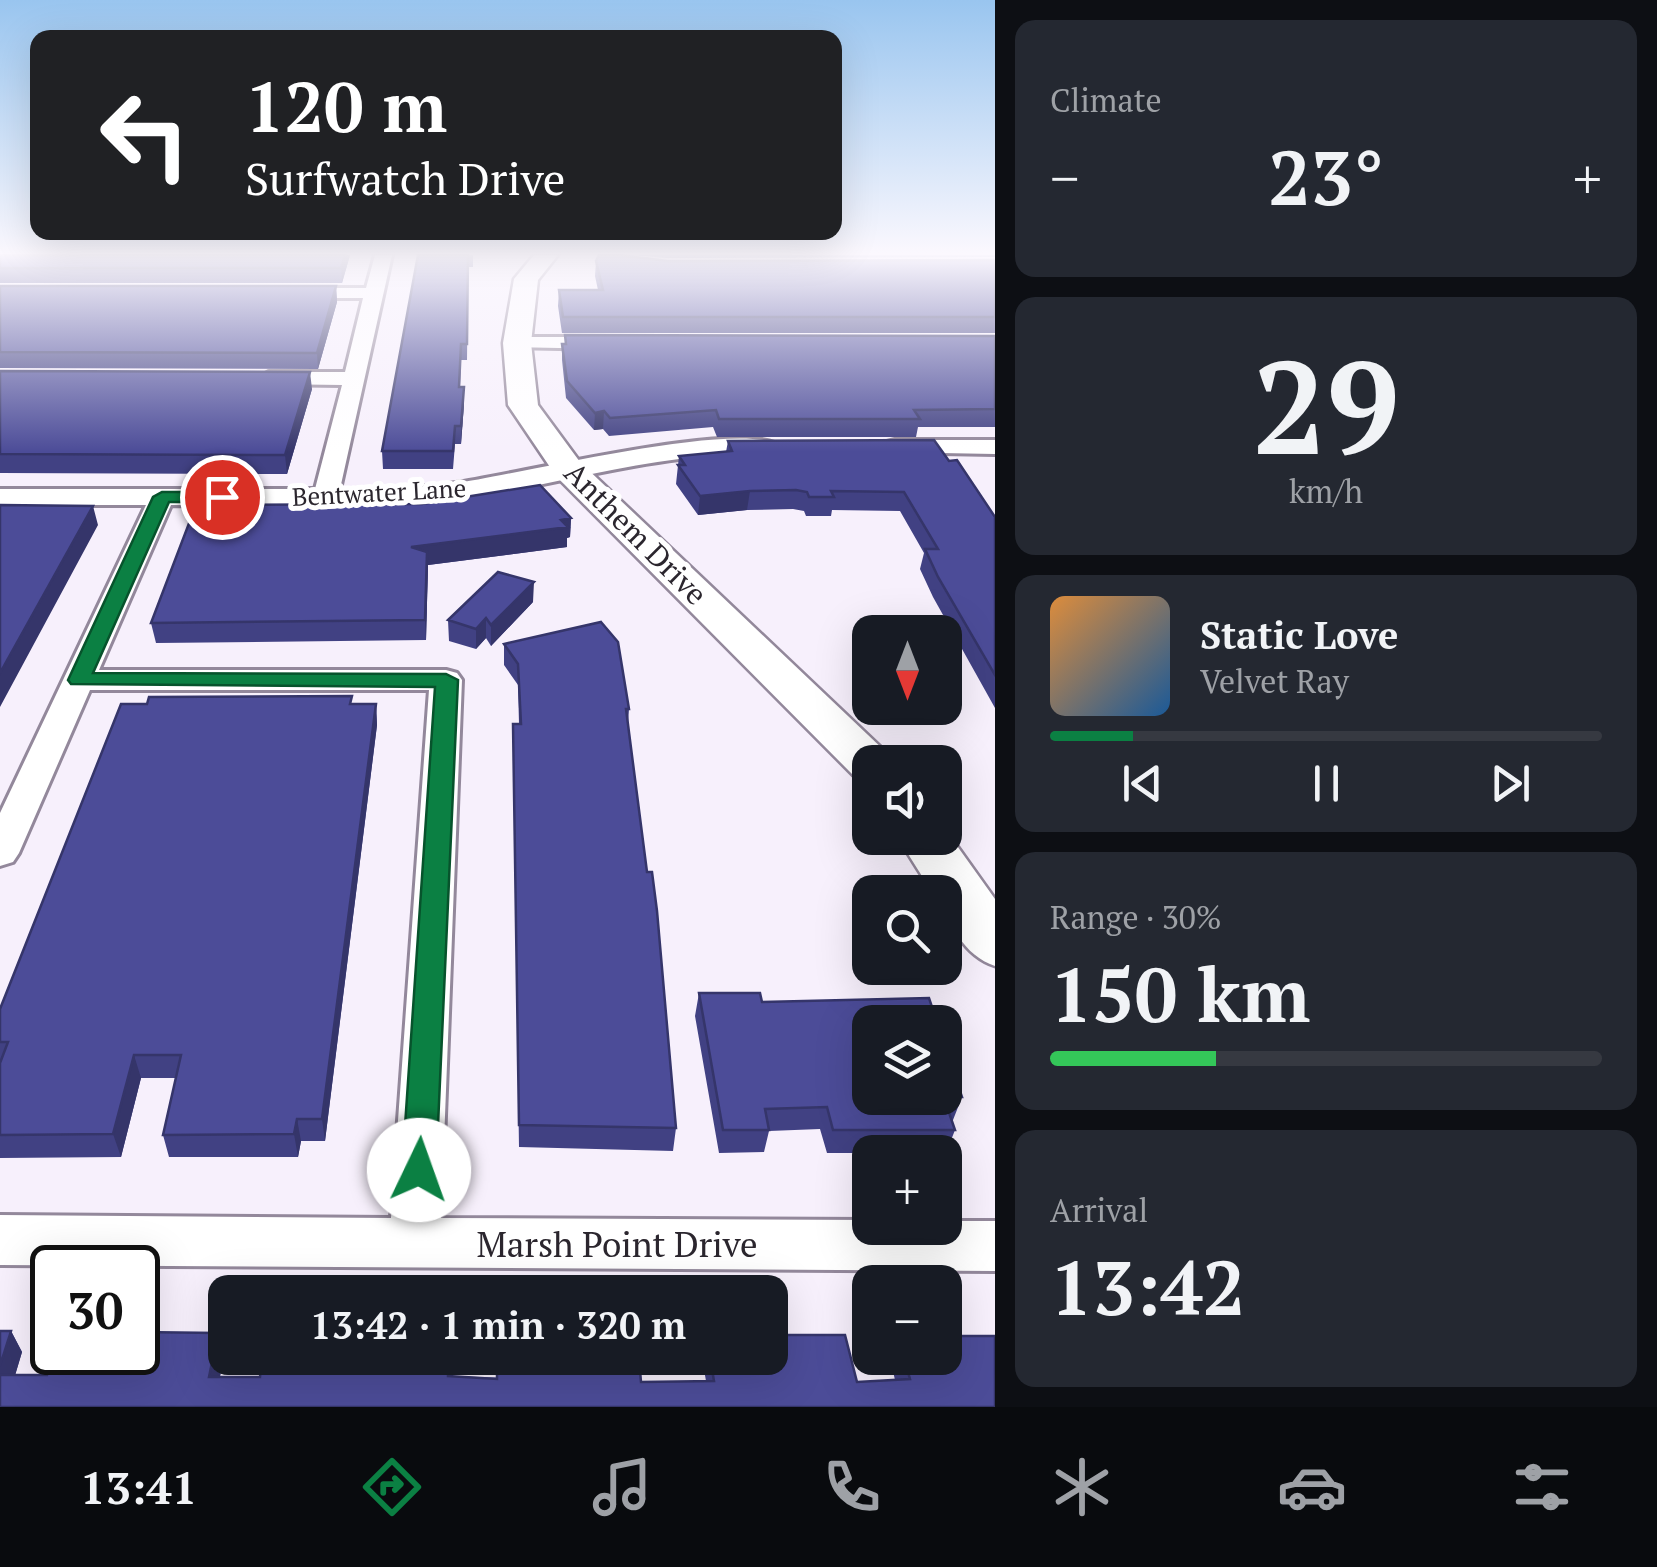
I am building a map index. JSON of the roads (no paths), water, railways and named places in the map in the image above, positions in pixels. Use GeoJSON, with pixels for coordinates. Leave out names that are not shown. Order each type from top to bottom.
{"type":"FeatureCollection","features":[{"type":"Feature","properties":{"kind":"street"},"geometry":{"type":"LineString","coordinates":[[326,497],[369,321]]}},
{"type":"Feature","properties":{"kind":"street","name":"Anthem Drive"},"geometry":{"type":"LineString","coordinates":[[520,321],[517,344],[523,405],[568,469],[852,746]]}},
{"type":"Feature","properties":{"kind":"street"},"geometry":{"type":"LineString","coordinates":[[517,344],[620,343]]}},
{"type":"Feature","properties":{"kind":"street"},"geometry":{"type":"LineString","coordinates":[[239,378],[355,378]]}},
{"type":"Feature","properties":{"kind":"street"},"geometry":{"type":"LineString","coordinates":[[862,448],[986,447],[994,470]]}},
{"type":"Feature","properties":{"kind":"street","name":"Bentwater Lane"},"geometry":{"type":"LineString","coordinates":[[0,497],[326,497],[457,491],[708,448],[804,448]]}},
{"type":"Feature","properties":{"kind":"street"},"geometry":{"type":"LineString","coordinates":[[0,853],[162,497]]}},
{"type":"Feature","properties":{"kind":"street"},"geometry":{"type":"LineString","coordinates":[[79,680],[446,680],[414,1242]]}},
{"type":"Feature","properties":{"kind":"street"},"geometry":{"type":"LineString","coordinates":[[935,855],[994,944]]}},
{"type":"Feature","properties":{"kind":"street","name":"Marsh Point Drive"},"geometry":{"type":"LineString","coordinates":[[0,1240],[994,1246]]}}]}
